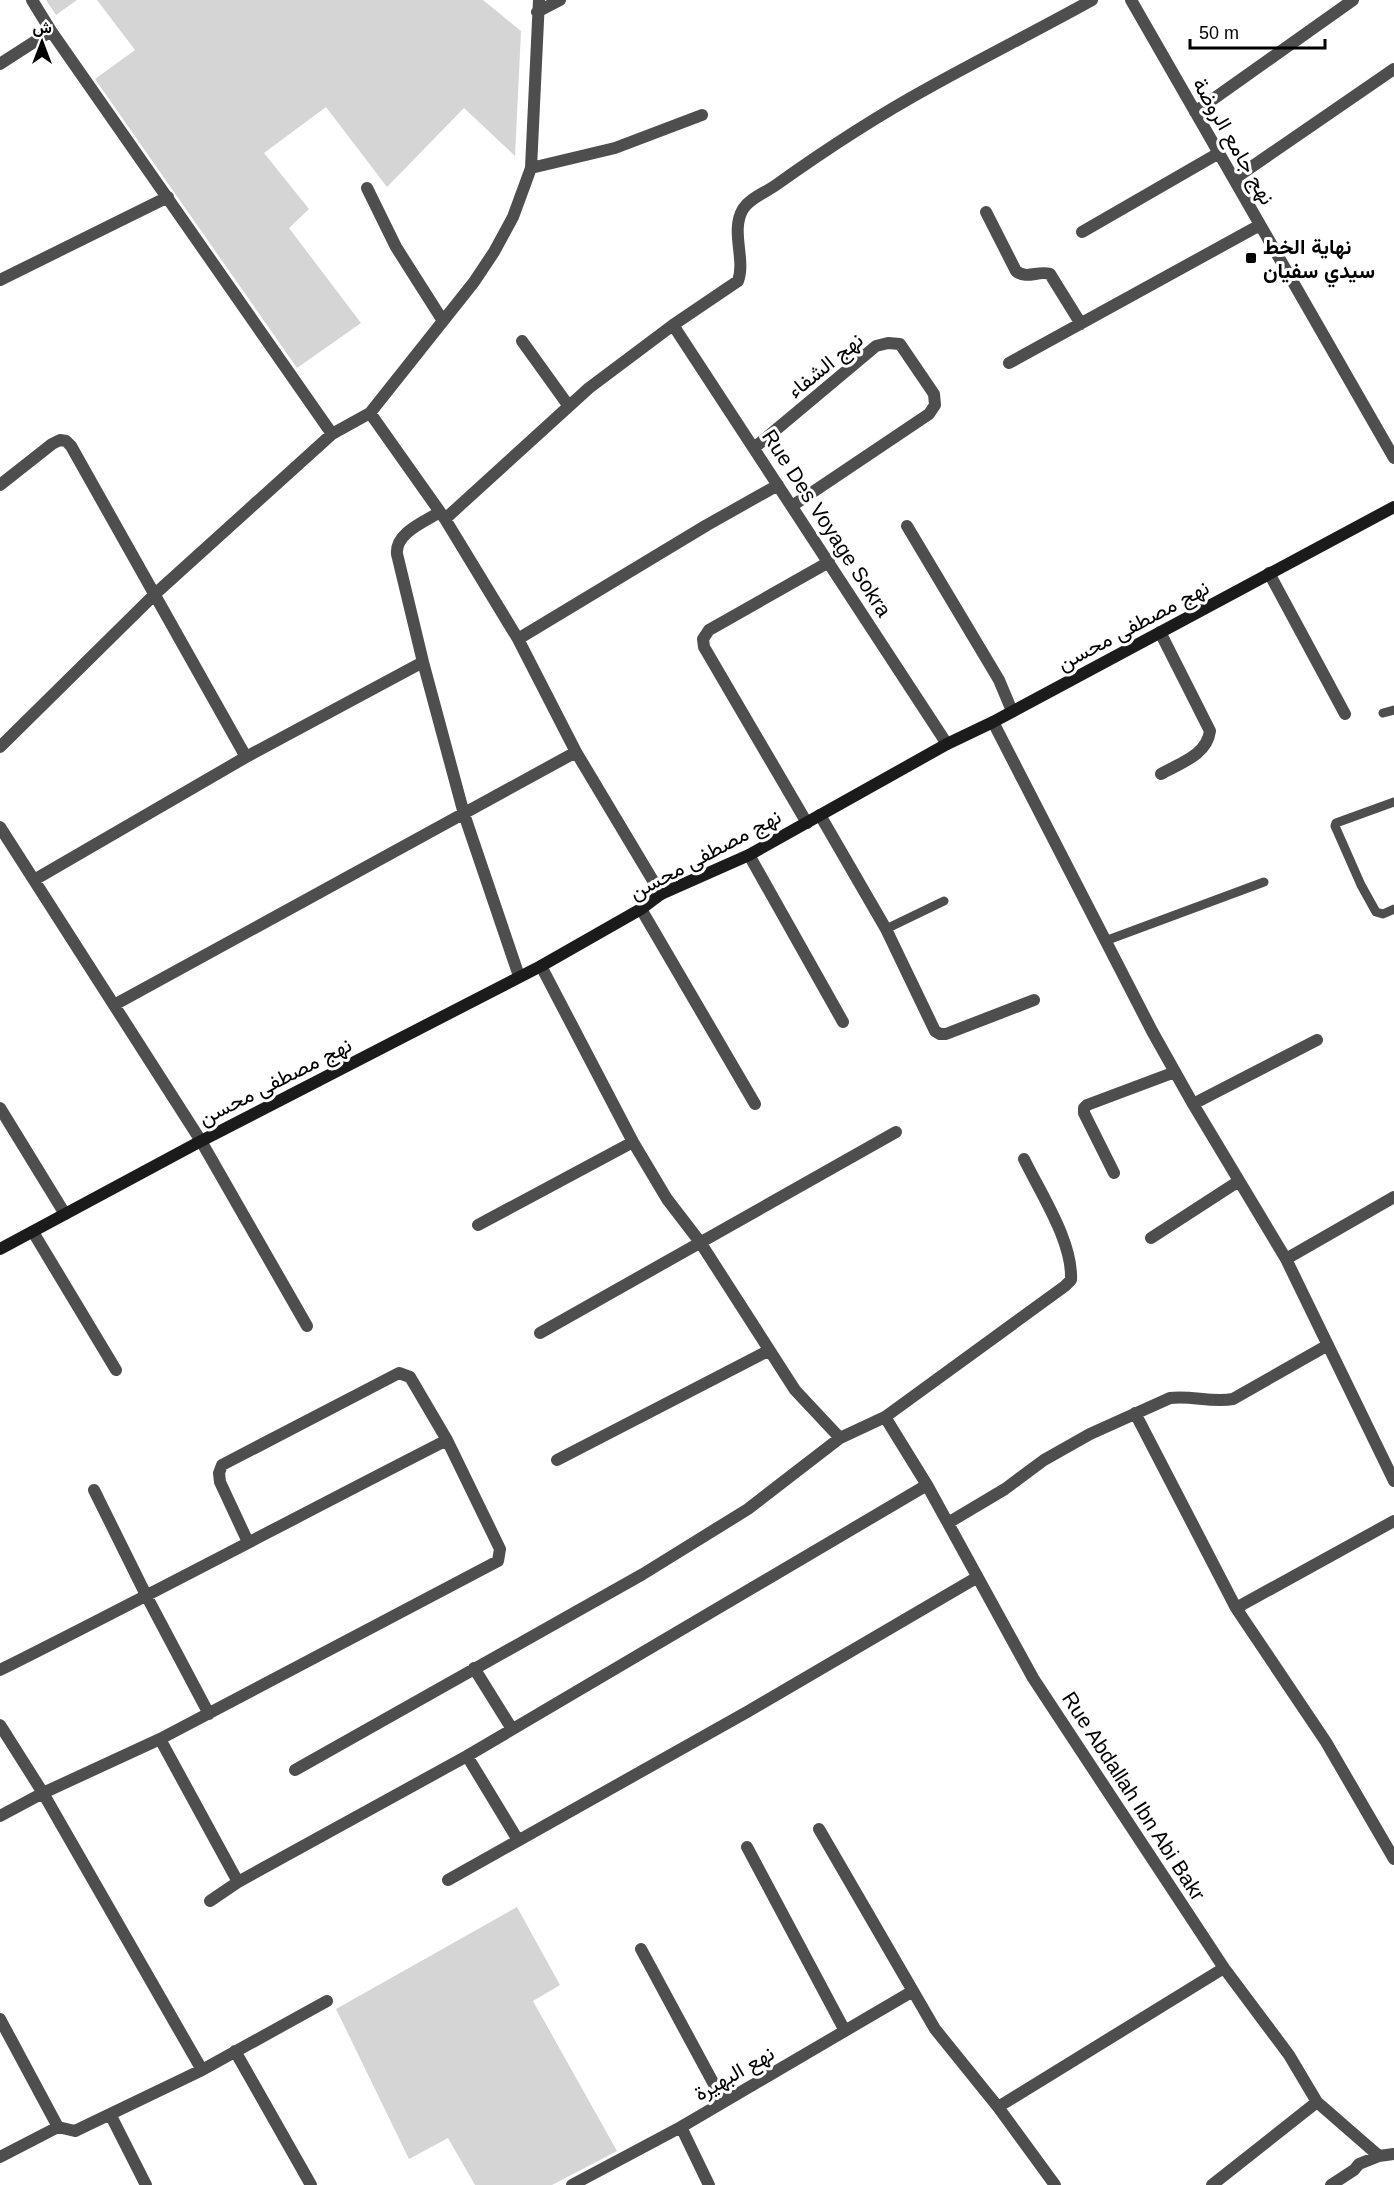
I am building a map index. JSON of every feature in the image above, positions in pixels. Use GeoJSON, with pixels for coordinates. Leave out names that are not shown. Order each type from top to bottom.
{"type":"FeatureCollection","features":[{"type":"Feature","properties":{"kind":"main road","name":"نهج مصطفى محسن"},"geometry":{"type":"LineString","coordinates":[[0,1249],[201,1141],[541,966],[641,909],[661,894],[748,855],[947,744],[993,722],[1394,507]]}},
{"type":"Feature","properties":{"kind":"street"},"geometry":{"type":"LineString","coordinates":[[32,0],[51,31],[332,434]]}},
{"type":"Feature","properties":{"kind":"street"},"geometry":{"type":"LineString","coordinates":[[2,738],[155,594],[332,434],[370,413],[474,282],[513,217],[531,168],[538,6],[560,0]]}},
{"type":"Feature","properties":{"kind":"street"},"geometry":{"type":"LineString","coordinates":[[519,976],[464,814],[423,662],[396,545],[400,537],[443,515],[568,405],[673,325],[738,281],[740,275],[738,233],[741,212],[748,203],[929,87],[1092,0]]}},
{"type":"Feature","properties":{"kind":"street","name":"نهج جامع الروضة"},"geometry":{"type":"LineString","coordinates":[[1131,0],[1394,458]]}},
{"type":"Feature","properties":{"kind":"street"},"geometry":{"type":"LineString","coordinates":[[1195,112],[1353,0]]}},
{"type":"Feature","properties":{"kind":"street"},"geometry":{"type":"LineString","coordinates":[[0,64],[51,31]]}},
{"type":"Feature","properties":{"kind":"street"},"geometry":{"type":"LineString","coordinates":[[1234,179],[1394,69]]}},
{"type":"Feature","properties":{"kind":"street"},"geometry":{"type":"LineString","coordinates":[[531,168],[615,148],[702,115]]}},
{"type":"Feature","properties":{"kind":"street"},"geometry":{"type":"LineString","coordinates":[[1082,232],[1219,153]]}},
{"type":"Feature","properties":{"kind":"street"},"geometry":{"type":"LineString","coordinates":[[367,188],[396,247],[443,321]]}},
{"type":"Feature","properties":{"kind":"street"},"geometry":{"type":"LineString","coordinates":[[0,280],[168,197]]}},
{"type":"Feature","properties":{"kind":"street"},"geometry":{"type":"LineString","coordinates":[[986,212],[1016,271],[1021,275],[1046,272],[1050,274],[1081,324]]}},
{"type":"Feature","properties":{"kind":"street"},"geometry":{"type":"LineString","coordinates":[[1009,363],[1260,225]]}},
{"type":"Feature","properties":{"kind":"street","name":"Rue Des Voyage Sokra"},"geometry":{"type":"LineString","coordinates":[[673,325],[947,744]]}},
{"type":"Feature","properties":{"kind":"street"},"geometry":{"type":"LineString","coordinates":[[522,340],[568,405]]}},
{"type":"Feature","properties":{"kind":"street","name":"نهج الشفاء"},"geometry":{"type":"LineString","coordinates":[[754,447],[876,346],[888,343],[900,344],[934,394],[935,405],[929,414],[792,506]]}},
{"type":"Feature","properties":{"kind":"street"},"geometry":{"type":"LineString","coordinates":[[370,413],[443,515],[518,639],[576,752],[661,894]]}},
{"type":"Feature","properties":{"kind":"street"},"geometry":{"type":"LineString","coordinates":[[0,485],[52,444],[60,440],[66,441],[71,446],[246,757]]}},
{"type":"Feature","properties":{"kind":"street"},"geometry":{"type":"LineString","coordinates":[[518,639],[778,485]]}},
{"type":"Feature","properties":{"kind":"street"},"geometry":{"type":"LineString","coordinates":[[907,526],[999,680],[1012,711]]}},
{"type":"Feature","properties":{"kind":"street"},"geometry":{"type":"LineString","coordinates":[[807,823],[704,647],[703,639],[709,630],[829,562]]}},
{"type":"Feature","properties":{"kind":"street"},"geometry":{"type":"LineString","coordinates":[[1269,573],[1345,714]]}},
{"type":"Feature","properties":{"kind":"street"},"geometry":{"type":"LineString","coordinates":[[1160,632],[1210,731],[1209,742],[1200,752],[1161,774]]}},
{"type":"Feature","properties":{"kind":"street"},"geometry":{"type":"LineString","coordinates":[[34,880],[246,757],[423,662]]}},
{"type":"Feature","properties":{"kind":"street"},"geometry":{"type":"LineString","coordinates":[[993,722],[1105,941],[1192,1104],[1286,1259],[1394,1481]]}},
{"type":"Feature","properties":{"kind":"street"},"geometry":{"type":"LineString","coordinates":[[114,1005],[576,752]]}},
{"type":"Feature","properties":{"kind":"street"},"geometry":{"type":"LineString","coordinates":[[820,815],[886,929],[935,1031],[939,1034],[946,1034],[1034,1000]]}},
{"type":"Feature","properties":{"kind":"street"},"geometry":{"type":"LineString","coordinates":[[0,827],[201,1141],[307,1326]]}},
{"type":"Feature","properties":{"kind":"street"},"geometry":{"type":"LineString","coordinates":[[748,855],[843,1022]]}},
{"type":"Feature","properties":{"kind":"street"},"geometry":{"type":"LineString","coordinates":[[641,909],[755,1104]]}},
{"type":"Feature","properties":{"kind":"street"},"geometry":{"type":"LineString","coordinates":[[541,966],[633,1142],[667,1199],[700,1242],[795,1390],[840,1438]]}},
{"type":"Feature","properties":{"kind":"street"},"geometry":{"type":"LineString","coordinates":[[1192,1104],[1317,1040]]}},
{"type":"Feature","properties":{"kind":"street"},"geometry":{"type":"LineString","coordinates":[[1114,1173],[1084,1113],[1084,1108],[1175,1072]]}},
{"type":"Feature","properties":{"kind":"street"},"geometry":{"type":"LineString","coordinates":[[0,1108],[65,1214]]}},
{"type":"Feature","properties":{"kind":"street"},"geometry":{"type":"LineString","coordinates":[[540,1333],[896,1132]]}},
{"type":"Feature","properties":{"kind":"street"},"geometry":{"type":"LineString","coordinates":[[478,1225],[633,1142]]}},
{"type":"Feature","properties":{"kind":"street"},"geometry":{"type":"LineString","coordinates":[[295,1770],[644,1574],[748,1509],[840,1438],[885,1417],[1071,1280],[1070,1262],[1057,1227],[1024,1160]]}},
{"type":"Feature","properties":{"kind":"street"},"geometry":{"type":"LineString","coordinates":[[1151,1238],[1239,1181]]}},
{"type":"Feature","properties":{"kind":"street"},"geometry":{"type":"LineString","coordinates":[[1286,1259],[1394,1197]]}},
{"type":"Feature","properties":{"kind":"street"},"geometry":{"type":"LineString","coordinates":[[33,1232],[116,1370]]}},
{"type":"Feature","properties":{"kind":"street"},"geometry":{"type":"LineString","coordinates":[[948,1523],[1005,1488],[1044,1460],[1090,1434],[1170,1398],[1215,1402],[1233,1399],[1328,1345]]}},
{"type":"Feature","properties":{"kind":"street"},"geometry":{"type":"LineString","coordinates":[[557,1460],[768,1351]]}},
{"type":"Feature","properties":{"kind":"street"},"geometry":{"type":"LineString","coordinates":[[0,1816],[43,1793],[209,1714],[498,1561],[500,1549],[447,1440],[410,1377],[399,1373],[222,1465],[219,1473],[220,1482],[248,1542]]}},
{"type":"Feature","properties":{"kind":"street"},"geometry":{"type":"LineString","coordinates":[[1135,1413],[1236,1608],[1326,1742],[1394,1859]]}},
{"type":"Feature","properties":{"kind":"street","name":"Rue Abdallah Ibn Abi Bakr"},"geometry":{"type":"LineString","coordinates":[[885,1417],[927,1485],[976,1578],[1033,1678],[1224,1968],[1289,2055],[1317,2102],[1379,2156]]}},
{"type":"Feature","properties":{"kind":"street"},"geometry":{"type":"LineString","coordinates":[[0,1670],[147,1597],[248,1542],[447,1440]]}},
{"type":"Feature","properties":{"kind":"street"},"geometry":{"type":"LineString","coordinates":[[210,1901],[238,1882],[466,1756],[927,1485]]}},
{"type":"Feature","properties":{"kind":"street"},"geometry":{"type":"LineString","coordinates":[[94,1490],[209,1714]]}},
{"type":"Feature","properties":{"kind":"street"},"geometry":{"type":"LineString","coordinates":[[1236,1608],[1394,1521]]}},
{"type":"Feature","properties":{"kind":"street"},"geometry":{"type":"LineString","coordinates":[[448,1880],[747,1712],[976,1578]]}},
{"type":"Feature","properties":{"kind":"street"},"geometry":{"type":"LineString","coordinates":[[474,1668],[512,1729]]}},
{"type":"Feature","properties":{"kind":"street"},"geometry":{"type":"LineString","coordinates":[[0,1725],[43,1793],[202,2070]]}},
{"type":"Feature","properties":{"kind":"street"},"geometry":{"type":"LineString","coordinates":[[160,1739],[238,1882]]}},
{"type":"Feature","properties":{"kind":"street"},"geometry":{"type":"LineString","coordinates":[[466,1756],[518,1840]]}},
{"type":"Feature","properties":{"kind":"street"},"geometry":{"type":"LineString","coordinates":[[819,1829],[935,2029],[998,2107],[1055,2185]]}},
{"type":"Feature","properties":{"kind":"street"},"geometry":{"type":"LineString","coordinates":[[747,1847],[845,2031]]}},
{"type":"Feature","properties":{"kind":"street"},"geometry":{"type":"LineString","coordinates":[[641,1949],[723,2101]]}},
{"type":"Feature","properties":{"kind":"street"},"geometry":{"type":"LineString","coordinates":[[998,2107],[1224,1968]]}},
{"type":"Feature","properties":{"kind":"street","name":"نهع البهيرة"},"geometry":{"type":"LineString","coordinates":[[572,2185],[681,2127],[914,1991]]}},
{"type":"Feature","properties":{"kind":"street"},"geometry":{"type":"LineString","coordinates":[[0,2157],[58,2127],[75,2131],[202,2070],[327,2001]]}},
{"type":"Feature","properties":{"kind":"street"},"geometry":{"type":"LineString","coordinates":[[0,2019],[58,2127]]}},
{"type":"Feature","properties":{"kind":"street"},"geometry":{"type":"LineString","coordinates":[[235,2051],[311,2185]]}},
{"type":"Feature","properties":{"kind":"street"},"geometry":{"type":"LineString","coordinates":[[1212,2185],[1317,2102]]}},
{"type":"Feature","properties":{"kind":"street"},"geometry":{"type":"LineString","coordinates":[[110,2114],[146,2185]]}},
{"type":"Feature","properties":{"kind":"street"},"geometry":{"type":"LineString","coordinates":[[681,2127],[709,2185]]}},
{"type":"Feature","properties":{"kind":"street"},"geometry":{"type":"LineString","coordinates":[[1331,2185],[1354,2170],[1359,2164],[1379,2156],[1394,2154]]}},
{"type":"Feature","properties":{"kind":"lane"},"geometry":{"type":"LineString","coordinates":[[1383,713],[1394,710]]}},
{"type":"Feature","properties":{"kind":"lane"},"geometry":{"type":"LineString","coordinates":[[1394,802],[1336,823],[1335,826],[1361,885],[1376,912],[1383,914],[1394,909]]}},
{"type":"Feature","properties":{"kind":"lane"},"geometry":{"type":"LineString","coordinates":[[1105,941],[1264,882]]}},
{"type":"Feature","properties":{"kind":"lane"},"geometry":{"type":"LineString","coordinates":[[886,929],[944,901]]}},
{"type":"Feature","properties":{"kind":"shaded area"},"geometry":{"type":"Polygon","coordinates":[[[46,0],[77,0],[56,15],[46,0]]]}},
{"type":"Feature","properties":{"kind":"shaded area"},"geometry":{"type":"Polygon","coordinates":[[[97,0],[483,0],[521,31],[515,156],[464,108],[387,187],[326,107],[264,153],[309,209],[289,228],[361,323],[297,368],[95,79],[135,50],[97,0]]]}},
{"type":"Feature","properties":{"kind":"shaded area"},"geometry":{"type":"Polygon","coordinates":[[[517,1907],[560,1985],[533,2001],[617,2151],[552,2185],[475,2185],[448,2138],[409,2159],[336,2009],[517,1907]]]}},
{"type":"Feature","properties":{"kind":"place","name":"نهاية الخط سيدي سفيان"},"geometry":{"type":"Point","coordinates":[1251,258]}}]}
